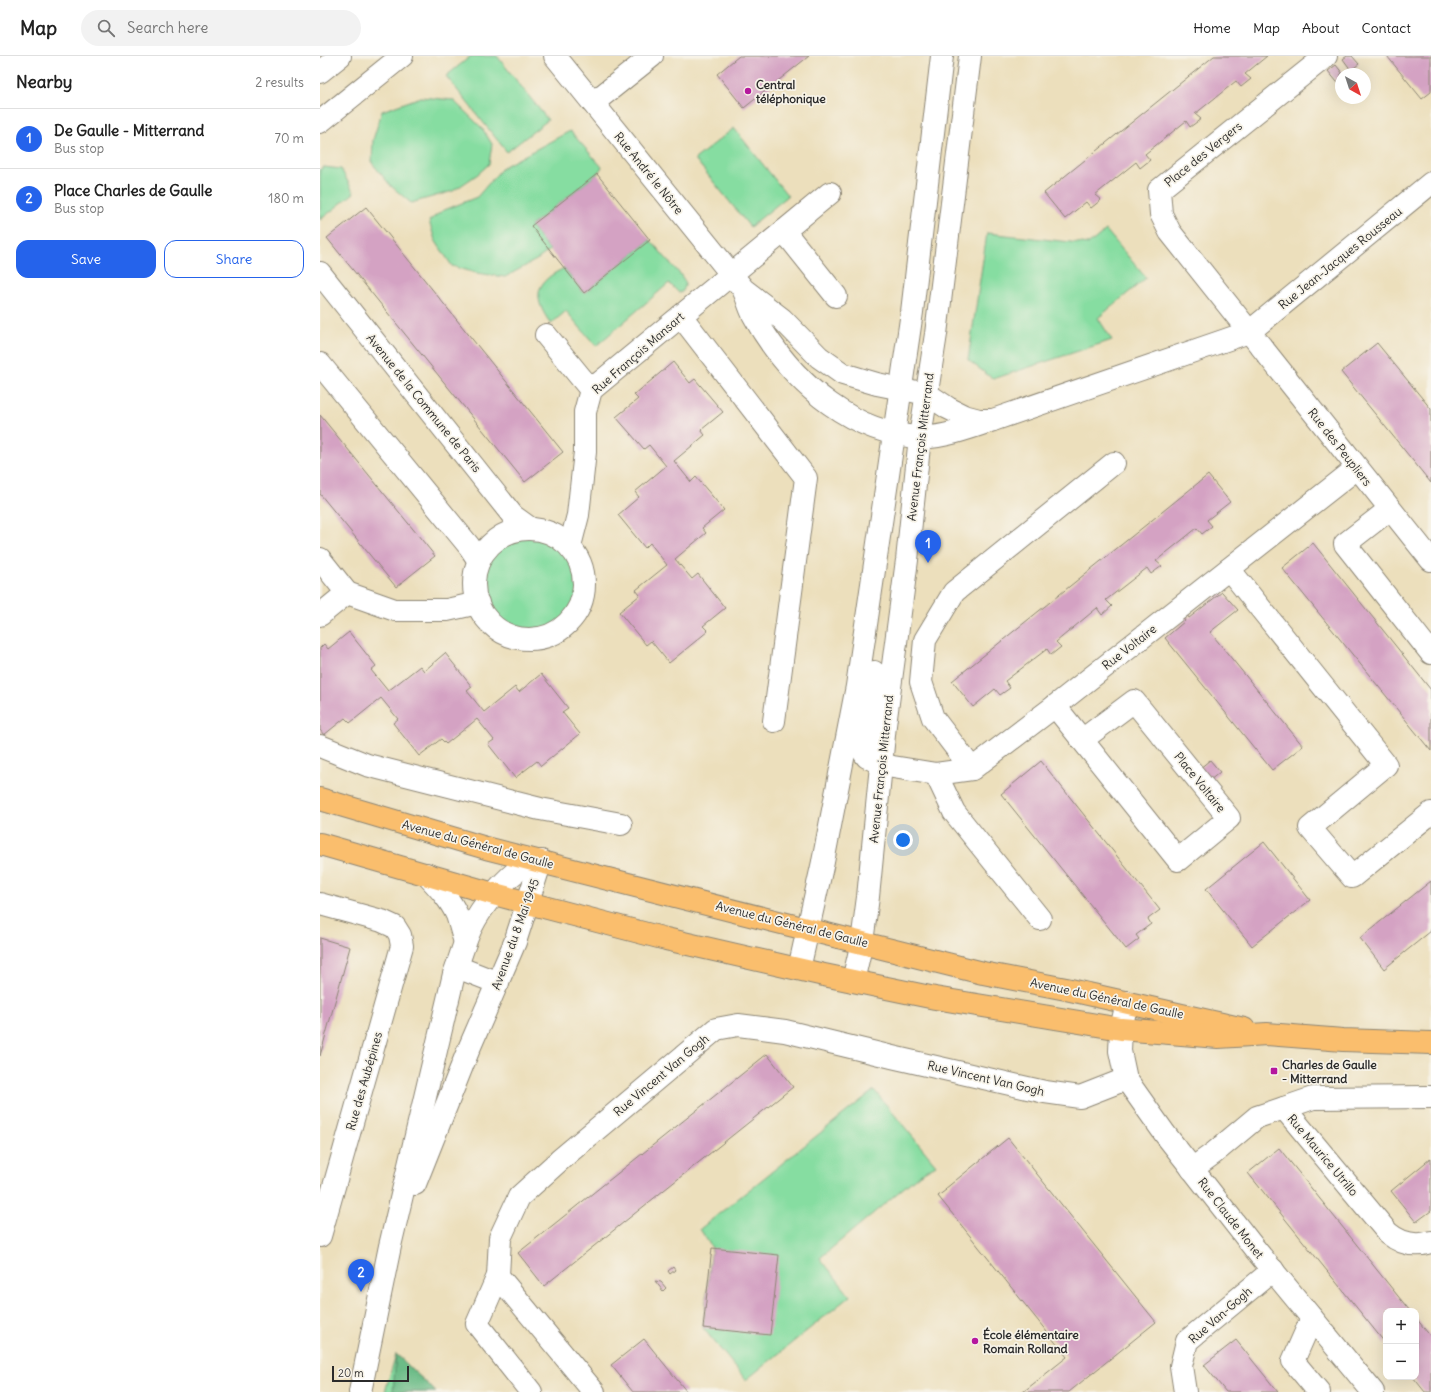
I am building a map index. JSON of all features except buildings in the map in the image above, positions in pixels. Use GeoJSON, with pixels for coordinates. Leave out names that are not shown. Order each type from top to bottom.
{"type":"FeatureCollection","features":[{"type":"Feature","properties":{"kind":"main road","name":"Avenue du Général de Gaulle"},"geometry":{"type":"LineString","coordinates":[[320,799],[486,848],[983,973],[1127,1002],[1267,1034]]}},
{"type":"Feature","properties":{"kind":"main road","name":"Avenue du Général de Gaulle"},"geometry":{"type":"LineString","coordinates":[[320,844],[494,894],[666,939],[950,1001],[1121,1029],[1218,1037],[1267,1034],[1343,1040],[1431,1043]]}},
{"type":"Feature","properties":{"kind":"street"},"geometry":{"type":"LineString","coordinates":[[320,72],[340,56]]}},
{"type":"Feature","properties":{"kind":"street"},"geometry":{"type":"LineString","coordinates":[[320,122],[402,56]]}},
{"type":"Feature","properties":{"kind":"street","name":"Rue André le Nôtre"},"geometry":{"type":"LineString","coordinates":[[555,56],[737,282],[782,319],[819,357],[843,374],[900,389],[927,394]]}},
{"type":"Feature","properties":{"kind":"street"},"geometry":{"type":"LineString","coordinates":[[593,103],[652,56]]}},
{"type":"Feature","properties":{"kind":"street"},"geometry":{"type":"LineString","coordinates":[[799,969],[809,929],[857,686],[912,312],[942,56]]}},
{"type":"Feature","properties":{"kind":"street","name":"Avenue François Mitterrand"},"geometry":{"type":"LineString","coordinates":[[853,981],[862,942],[885,725],[920,437],[936,334],[970,56]]}},
{"type":"Feature","properties":{"kind":"street","name":"Place des Vergers"},"geometry":{"type":"LineString","coordinates":[[1249,332],[1170,232],[1161,214],[1159,190],[1326,56]]}},
{"type":"Feature","properties":{"kind":"street","name":"Rue Jean-Jacques Rousseau"},"geometry":{"type":"LineString","coordinates":[[1249,332],[1431,183]]}},
{"type":"Feature","properties":{"kind":"street","name":"Rue François Mansart"},"geometry":{"type":"LineString","coordinates":[[570,546],[578,515],[585,452],[585,412],[591,390],[680,316],[737,282],[784,231],[830,193]]}},
{"type":"Feature","properties":{"kind":"street"},"geometry":{"type":"LineString","coordinates":[[784,231],[836,296]]}},
{"type":"Feature","properties":{"kind":"street","name":"Avenue de la Commune de Paris"},"geometry":{"type":"LineString","coordinates":[[320,273],[513,516],[531,529]]}},
{"type":"Feature","properties":{"kind":"street","name":"Rue André le Nôtre"},"geometry":{"type":"LineString","coordinates":[[737,282],[764,333],[796,375],[809,387],[831,405],[849,416],[873,427],[894,433],[920,437],[953,432],[993,420],[1249,332]]}},
{"type":"Feature","properties":{"kind":"street"},"geometry":{"type":"LineString","coordinates":[[680,316],[806,478],[774,721]]}},
{"type":"Feature","properties":{"kind":"street","name":"Rue des Peupliers"},"geometry":{"type":"LineString","coordinates":[[1249,332],[1431,560]]}},
{"type":"Feature","properties":{"kind":"street"},"geometry":{"type":"LineString","coordinates":[[546,335],[591,390]]}},
{"type":"Feature","properties":{"kind":"street"},"geometry":{"type":"LineString","coordinates":[[320,364],[464,540],[479,561]]}},
{"type":"Feature","properties":{"kind":"street"},"geometry":{"type":"LineString","coordinates":[[927,394],[948,408],[964,416],[979,420],[993,420]]}},
{"type":"Feature","properties":{"kind":"street"},"geometry":{"type":"LineString","coordinates":[[972,769],[933,718],[921,682],[925,640],[954,592],[1114,463]]}},
{"type":"Feature","properties":{"kind":"street","name":"Rue Voltaire"},"geometry":{"type":"LineString","coordinates":[[880,529],[889,572],[863,747],[864,753],[867,757],[882,764],[936,774],[972,769],[1055,706],[1357,468]]}},
{"type":"Feature","properties":{"kind":"street"},"geometry":{"type":"LineString","coordinates":[[1390,509],[1345,544],[1431,653]]}},
{"type":"Feature","properties":{"kind":"street"},"geometry":{"type":"LineString","coordinates":[[520,529],[542,530],[552,534],[570,546],[581,564],[585,585],[580,606],[574,616],[563,627],[549,635],[538,638],[517,637],[497,628],[486,617],[478,603],[474,582],[479,561],[492,544],[500,537],[520,529]]}},
{"type":"Feature","properties":{"kind":"street"},"geometry":{"type":"LineString","coordinates":[[320,559],[347,593],[395,610],[447,610],[478,603]]}},
{"type":"Feature","properties":{"kind":"street"},"geometry":{"type":"LineString","coordinates":[[1229,569],[1386,765],[1310,828],[1352,877],[1431,814]]}},
{"type":"Feature","properties":{"kind":"street"},"geometry":{"type":"LineString","coordinates":[[320,615],[347,593]]}},
{"type":"Feature","properties":{"kind":"street","name":"Place Voltaire"},"geometry":{"type":"LineString","coordinates":[[1055,706],[1082,740],[1178,860],[1229,818],[1134,701],[1082,740]]}},
{"type":"Feature","properties":{"kind":"street"},"geometry":{"type":"LineString","coordinates":[[320,746],[367,765],[540,809],[621,824]]}},
{"type":"Feature","properties":{"kind":"street"},"geometry":{"type":"LineString","coordinates":[[936,774],[954,812],[1040,919]]}},
{"type":"Feature","properties":{"kind":"street","name":"Avenue du 8 Mai 1945"},"geometry":{"type":"LineString","coordinates":[[360,1392],[390,1246],[457,967],[465,942],[472,926],[494,894],[509,877],[526,865],[541,861]]}},
{"type":"Feature","properties":{"kind":"street","name":"Avenue du 8 Mai 1945"},"geometry":{"type":"LineString","coordinates":[[390,1246],[468,1051],[515,942],[541,861]]}},
{"type":"Feature","properties":{"kind":"street"},"geometry":{"type":"LineString","coordinates":[[426,874],[439,887],[450,902],[456,914],[465,942]]}},
{"type":"Feature","properties":{"kind":"street","name":"Rue des Aubépines"},"geometry":{"type":"LineString","coordinates":[[320,904],[395,926],[400,935],[402,946],[323,1211],[320,1236]]}},
{"type":"Feature","properties":{"kind":"street"},"geometry":{"type":"LineString","coordinates":[[457,967],[498,982]]}},
{"type":"Feature","properties":{"kind":"street","name":"Rue Claude Monet"},"geometry":{"type":"LineString","coordinates":[[1127,1002],[1121,1029],[1120,1051],[1126,1079],[1192,1169],[1373,1392]]}},
{"type":"Feature","properties":{"kind":"street","name":"Rue Vincent Van Gogh"},"geometry":{"type":"LineString","coordinates":[[498,1276],[500,1238],[519,1196],[561,1158],[716,1030],[738,1025],[785,1031],[1045,1092],[1080,1097],[1126,1079]]}},
{"type":"Feature","properties":{"kind":"street"},"geometry":{"type":"LineString","coordinates":[[1284,1108],[1313,1098],[1431,1097]]}},
{"type":"Feature","properties":{"kind":"street","name":"Rue Maurice Utrillo"},"geometry":{"type":"LineString","coordinates":[[1192,1169],[1214,1153],[1257,1117],[1284,1108],[1388,1233],[1402,1242],[1422,1245],[1431,1242]]}},
{"type":"Feature","properties":{"kind":"street","name":"Rue Van-Gogh"},"geometry":{"type":"LineString","coordinates":[[1185,1392],[1181,1366],[1186,1341],[1273,1270]]}},
{"type":"Feature","properties":{"kind":"street"},"geometry":{"type":"LineString","coordinates":[[531,1392],[477,1324],[498,1276],[594,1392]]}},
{"type":"Feature","properties":{"kind":"street"},"geometry":{"type":"LineString","coordinates":[[1312,1318],[1293,1361],[1318,1392]]}},
{"type":"Feature","properties":{"kind":"green space"},"geometry":{"type":"Polygon","coordinates":[[[471,56],[497,56],[548,120],[507,152],[446,76],[471,56]]]}},
{"type":"Feature","properties":{"kind":"green space"},"geometry":{"type":"Polygon","coordinates":[[[421,97],[453,100],[482,128],[492,144],[489,164],[478,174],[453,191],[411,203],[391,186],[372,163],[373,140],[382,111],[421,97]]]}},
{"type":"Feature","properties":{"kind":"green space"},"geometry":{"type":"Polygon","coordinates":[[[734,128],[788,196],[750,227],[695,159],[734,128]]]}},
{"type":"Feature","properties":{"kind":"green space"},"geometry":{"type":"Polygon","coordinates":[[[570,131],[602,167],[597,174],[531,226],[550,250],[538,259],[505,277],[476,273],[452,266],[435,240],[429,221],[442,211],[477,197],[503,167],[570,131]]]}},
{"type":"Feature","properties":{"kind":"green space"},"geometry":{"type":"Polygon","coordinates":[[[324,167],[341,169],[354,193],[320,220],[320,169],[324,167]]]}},
{"type":"Feature","properties":{"kind":"green space"},"geometry":{"type":"Polygon","coordinates":[[[1106,230],[1146,278],[1098,318],[1112,340],[993,379],[968,360],[987,233],[1089,244],[1106,230]]]}},
{"type":"Feature","properties":{"kind":"green space"},"geometry":{"type":"Polygon","coordinates":[[[650,240],[686,283],[683,291],[679,293],[669,283],[596,346],[566,311],[551,324],[539,301],[540,289],[543,283],[550,277],[564,268],[584,293],[650,240]]]}},
{"type":"Feature","properties":{"kind":"green space"},"geometry":{"type":"Polygon","coordinates":[[[529,529],[550,533],[568,545],[580,563],[584,584],[580,605],[568,623],[550,635],[529,639],[508,635],[490,623],[478,605],[474,584],[478,563],[490,545],[508,533],[529,529]]]}},
{"type":"Feature","properties":{"kind":"green space"},"geometry":{"type":"Polygon","coordinates":[[[874,1090],[936,1165],[920,1174],[820,1258],[850,1296],[746,1380],[703,1328],[712,1248],[700,1229],[874,1090]]]}},
{"type":"Feature","properties":{"kind":"green space"},"geometry":{"type":"Polygon","coordinates":[[[396,1354],[436,1392],[385,1392],[396,1354]]]}},
{"type":"Feature","properties":{"kind":"green space"},"geometry":{"type":"Polygon","coordinates":[[[396,1354],[436,1392],[393,1392],[396,1354]]]}},
{"type":"Feature","properties":{"kind":"place","name":"Central téléphonique"},"geometry":{"type":"Point","coordinates":[748,91]}},
{"type":"Feature","properties":{"kind":"place","name":"De Gaulle - Mitterrand"},"geometry":{"type":"Point","coordinates":[928,563]}},
{"type":"Feature","properties":{"kind":"place","name":"Charles de Gaulle - Mitterrand"},"geometry":{"type":"Point","coordinates":[1274,1071]}},
{"type":"Feature","properties":{"kind":"place","name":"Place Charles de Gaulle"},"geometry":{"type":"Point","coordinates":[361,1292]}},
{"type":"Feature","properties":{"kind":"place","name":"École élémentaire Romain Rolland"},"geometry":{"type":"Point","coordinates":[975,1341]}}]}
